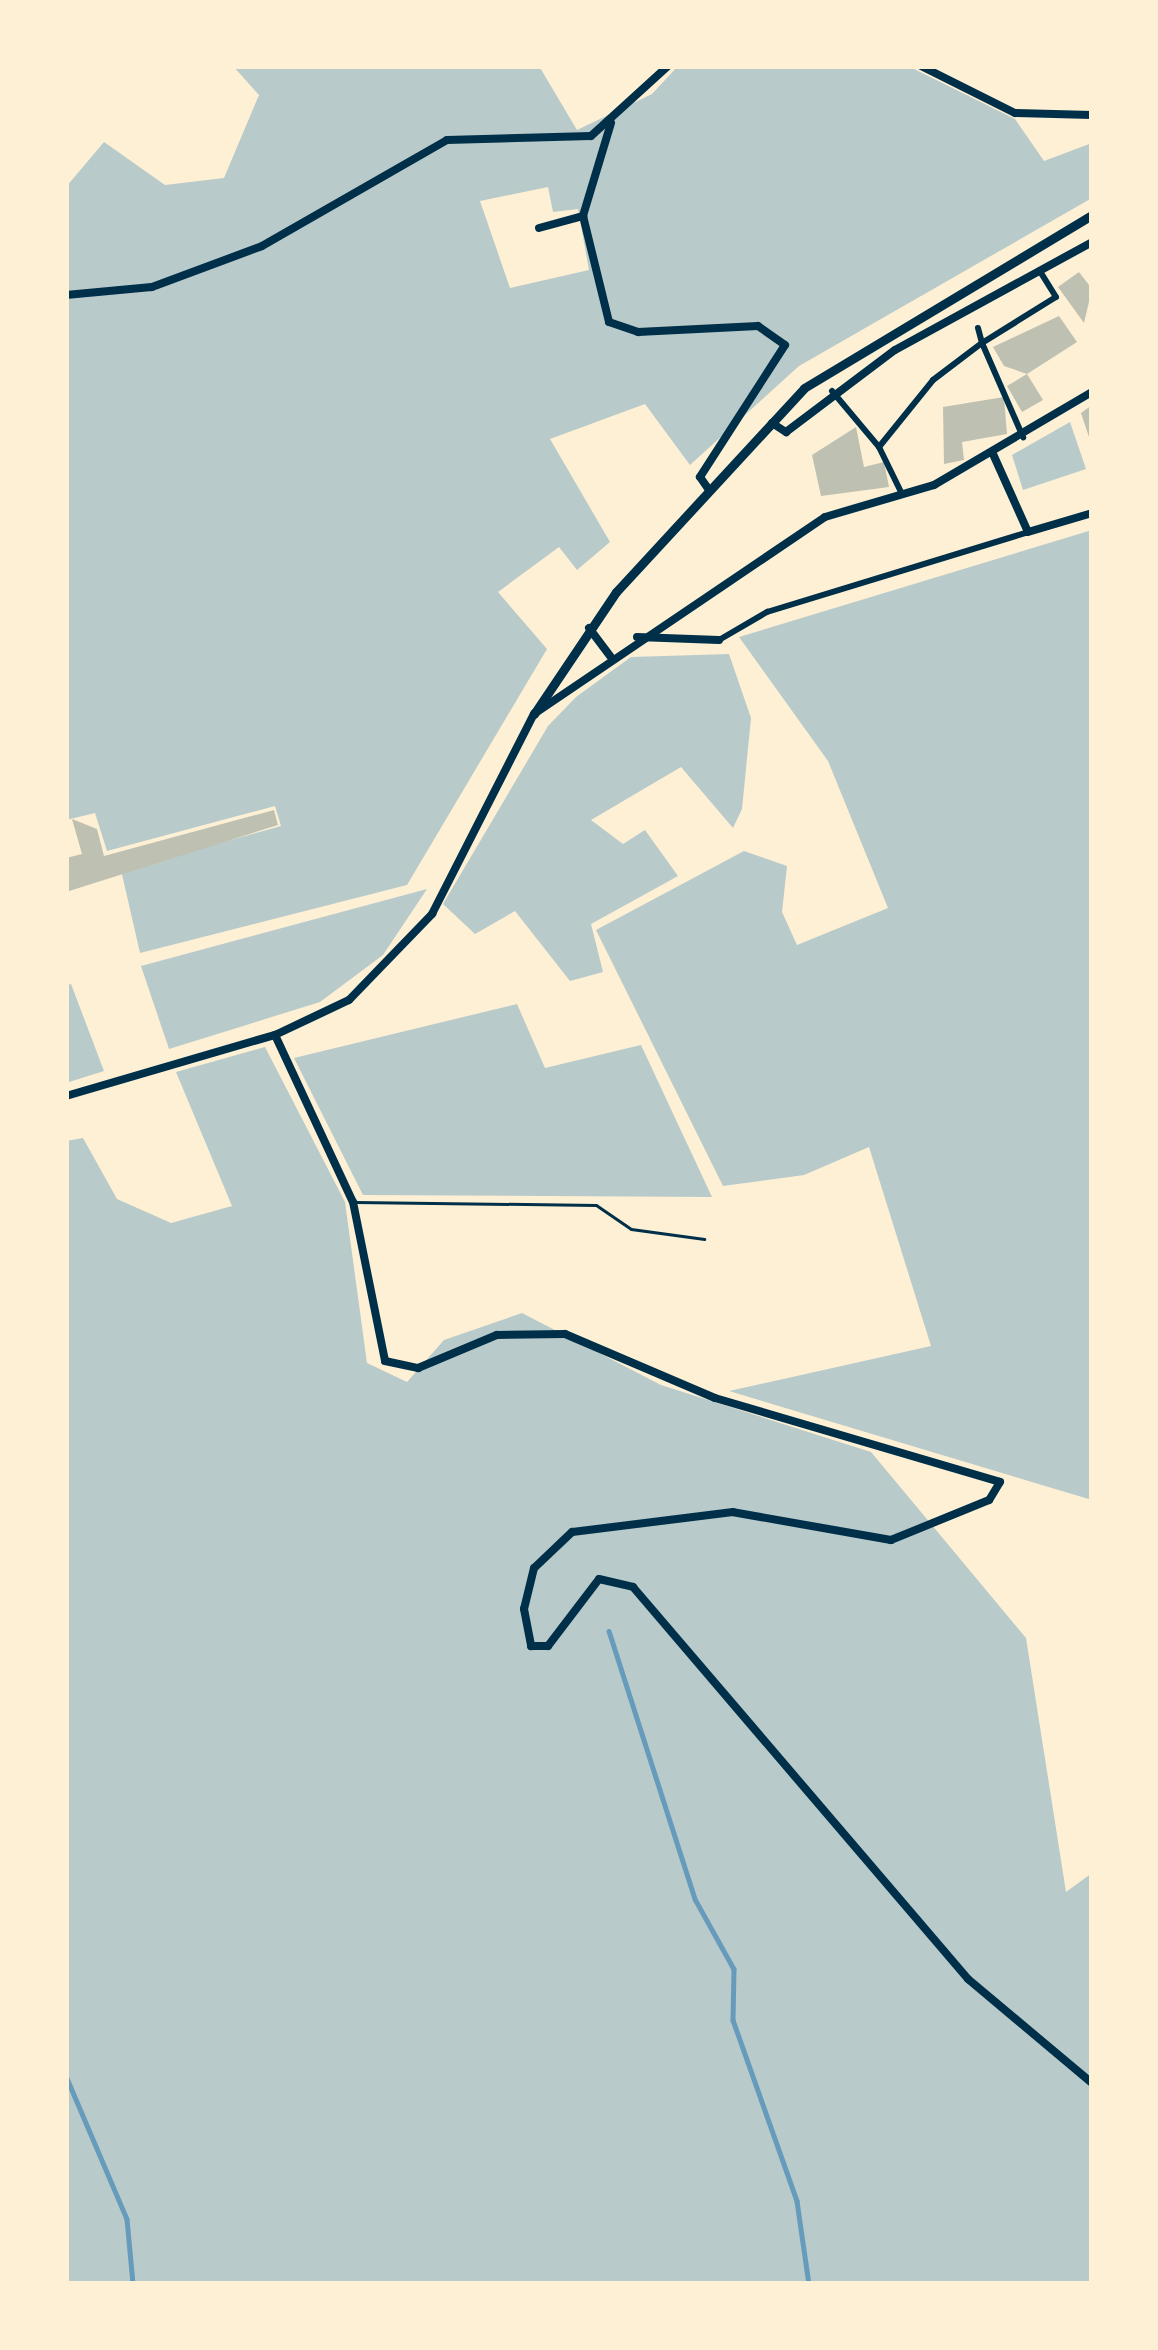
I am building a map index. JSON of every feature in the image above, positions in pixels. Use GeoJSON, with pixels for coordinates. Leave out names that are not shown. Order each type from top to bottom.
{"type":"FeatureCollection","features":[{"type":"Feature","properties":{"kind":"street"},"geometry":{"type":"LineString","coordinates":[[66,295],[152,287],[262,246],[447,140],[591,136],[611,123],[668,66]]}},
{"type":"Feature","properties":{"kind":"street"},"geometry":{"type":"LineString","coordinates":[[921,66],[1015,113],[1092,115]]}},
{"type":"Feature","properties":{"kind":"street"},"geometry":{"type":"LineString","coordinates":[[611,123],[584,217],[609,322],[638,332],[758,326],[785,345],[700,477],[710,490]]}},
{"type":"Feature","properties":{"kind":"street"},"geometry":{"type":"LineString","coordinates":[[66,1096],[274,1035],[349,1000],[404,954],[534,713],[589,627],[770,422],[839,361],[1092,215]]}},
{"type":"Feature","properties":{"kind":"street"},"geometry":{"type":"LineString","coordinates":[[539,227],[584,217]]}},
{"type":"Feature","properties":{"kind":"street"},"geometry":{"type":"LineString","coordinates":[[770,422],[786,432],[832,391],[1092,242]]}},
{"type":"Feature","properties":{"kind":"street"},"geometry":{"type":"LineString","coordinates":[[879,447],[934,380],[982,343],[1056,298],[1040,272]]}},
{"type":"Feature","properties":{"kind":"street"},"geometry":{"type":"LineString","coordinates":[[978,328],[1024,437]]}},
{"type":"Feature","properties":{"kind":"street"},"geometry":{"type":"LineString","coordinates":[[832,391],[879,447],[902,494]]}},
{"type":"Feature","properties":{"kind":"street"},"geometry":{"type":"LineString","coordinates":[[534,713],[637,637],[825,518],[902,494],[993,454],[1092,392]]}},
{"type":"Feature","properties":{"kind":"street"},"geometry":{"type":"LineString","coordinates":[[993,454],[1028,532]]}},
{"type":"Feature","properties":{"kind":"street"},"geometry":{"type":"LineString","coordinates":[[637,637],[719,640],[767,612],[1092,513]]}},
{"type":"Feature","properties":{"kind":"street"},"geometry":{"type":"LineString","coordinates":[[589,627],[611,657]]}},
{"type":"Feature","properties":{"kind":"street"},"geometry":{"type":"LineString","coordinates":[[274,1035],[353,1202],[374,1344],[398,1368],[496,1335],[565,1334],[716,1398],[1000,1482],[989,1500],[891,1540],[733,1512],[572,1532],[534,1568],[524,1609],[531,1646],[548,1646],[599,1580],[633,1587],[968,1979],[1092,2083]]}},
{"type":"Feature","properties":{"kind":"lane"},"geometry":{"type":"LineString","coordinates":[[353,1202],[596,1205],[631,1229],[704,1239]]}},
{"type":"Feature","properties":{"kind":"shaded area"},"geometry":{"type":"Polygon","coordinates":[[[233,66],[539,66],[577,130],[652,94],[678,66],[908,66],[1015,119],[1044,161],[1092,143],[1092,198],[799,366],[690,465],[645,404],[550,439],[610,542],[577,570],[559,547],[498,592],[547,649],[407,885],[140,953],[121,870],[281,826],[275,806],[107,851],[95,813],[66,820],[66,187],[104,142],[165,185],[224,178],[259,95],[233,66]],[[548,187],[480,201],[510,288],[589,270],[578,209],[553,212],[548,187]]]}},
{"type":"Feature","properties":{"kind":"shaded area"},"geometry":{"type":"Polygon","coordinates":[[[1070,422],[1086,469],[1023,490],[1012,455],[1070,422]]]}},
{"type":"Feature","properties":{"kind":"shaded area"},"geometry":{"type":"Polygon","coordinates":[[[1092,530],[1092,1500],[729,1391],[931,1346],[869,1147],[804,1175],[723,1186],[596,930],[744,851],[787,866],[782,912],[797,945],[888,908],[828,761],[739,637],[1092,530]]]}},
{"type":"Feature","properties":{"kind":"shaded area"},"geometry":{"type":"Polygon","coordinates":[[[729,654],[751,718],[742,809],[733,828],[681,767],[591,820],[623,844],[645,830],[678,876],[591,924],[603,972],[570,981],[515,911],[475,934],[443,904],[548,726],[576,697],[631,657],[729,654]]]}},
{"type":"Feature","properties":{"kind":"shaded area"},"geometry":{"type":"Polygon","coordinates":[[[427,889],[383,955],[320,1002],[169,1049],[141,966],[427,889]]]}},
{"type":"Feature","properties":{"kind":"shaded area"},"geometry":{"type":"Polygon","coordinates":[[[71,984],[104,1071],[66,1083],[66,985],[71,984]]]}},
{"type":"Feature","properties":{"kind":"shaded area"},"geometry":{"type":"Polygon","coordinates":[[[517,1004],[545,1068],[641,1045],[712,1197],[363,1195],[294,1058],[517,1004]]]}},
{"type":"Feature","properties":{"kind":"shaded area"},"geometry":{"type":"Polygon","coordinates":[[[265,1047],[345,1202],[367,1363],[407,1382],[444,1340],[522,1313],[661,1385],[871,1452],[1026,1638],[1066,1892],[1092,1873],[1092,2284],[66,2284],[66,1141],[83,1138],[117,1199],[171,1223],[232,1206],[176,1072],[265,1047]]]}},
{"type":"Feature","properties":{"kind":"building"},"geometry":{"type":"Polygon","coordinates":[[[1079,272],[1092,289],[1084,323],[1058,287],[1079,272]]]}},
{"type":"Feature","properties":{"kind":"building"},"geometry":{"type":"Polygon","coordinates":[[[1059,316],[1077,342],[1027,374],[1004,366],[993,347],[1059,316]]]}},
{"type":"Feature","properties":{"kind":"building"},"geometry":{"type":"Polygon","coordinates":[[[1027,374],[1043,400],[1022,412],[1007,386],[1027,374]]]}},
{"type":"Feature","properties":{"kind":"building"},"geometry":{"type":"Polygon","coordinates":[[[1004,397],[1007,434],[962,442],[964,460],[944,464],[943,407],[1004,397]]]}},
{"type":"Feature","properties":{"kind":"building"},"geometry":{"type":"Polygon","coordinates":[[[1092,405],[1092,443],[1091,443],[1081,413],[1092,405]]]}},
{"type":"Feature","properties":{"kind":"building"},"geometry":{"type":"Polygon","coordinates":[[[856,427],[864,467],[884,462],[889,487],[821,496],[812,455],[856,427]]]}},
{"type":"Feature","properties":{"kind":"building"},"geometry":{"type":"Polygon","coordinates":[[[274,810],[278,825],[66,892],[66,858],[82,854],[72,819],[97,829],[104,856],[274,810]]]}},
{"type":"Feature","properties":{"kind":"waterway"},"geometry":{"type":"LineString","coordinates":[[609,1631],[695,1899],[734,1969],[733,2020],[797,2201],[809,2284]]}},
{"type":"Feature","properties":{"kind":"waterway"},"geometry":{"type":"LineString","coordinates":[[66,2076],[127,2219],[133,2284]]}}]}
